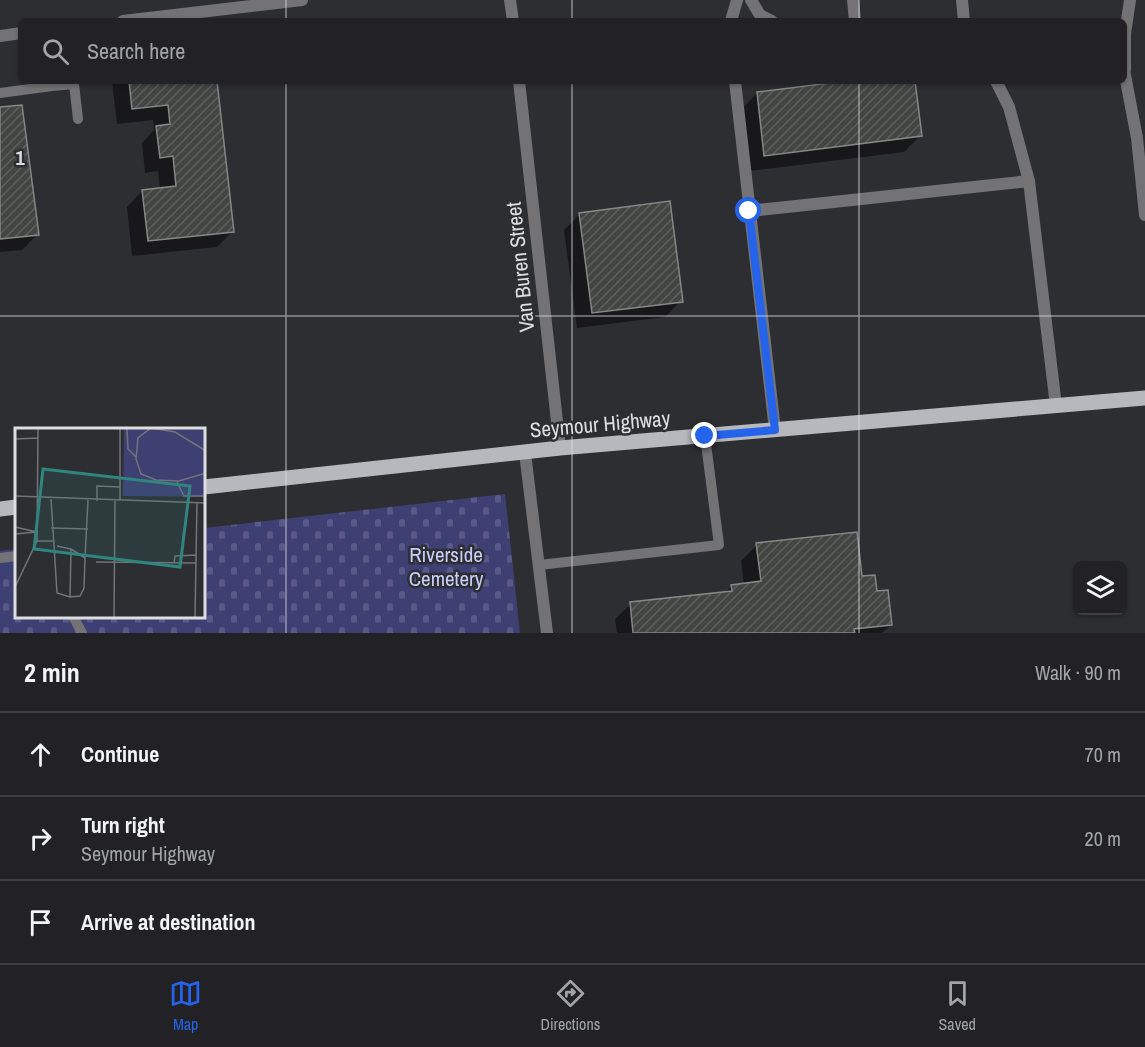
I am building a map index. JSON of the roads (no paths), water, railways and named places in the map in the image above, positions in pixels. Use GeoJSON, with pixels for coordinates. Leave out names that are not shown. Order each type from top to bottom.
{"type":"FeatureCollection","features":[{"type":"Feature","properties":{"kind":"main road","name":"Seymour Highway"},"geometry":{"type":"LineString","coordinates":[[206,487],[560,448],[1145,398]]}},
{"type":"Feature","properties":{"kind":"main road"},"geometry":{"type":"LineString","coordinates":[[0,509],[15,507]]}},
{"type":"Feature","properties":{"kind":"street"},"geometry":{"type":"LineString","coordinates":[[149,18],[302,0]]}},
{"type":"Feature","properties":{"kind":"street"},"geometry":{"type":"LineString","coordinates":[[510,0],[513,18]]}},
{"type":"Feature","properties":{"kind":"street"},"geometry":{"type":"LineString","coordinates":[[732,18],[737,0]]}},
{"type":"Feature","properties":{"kind":"street"},"geometry":{"type":"LineString","coordinates":[[751,0],[760,15],[766,18]]}},
{"type":"Feature","properties":{"kind":"street"},"geometry":{"type":"LineString","coordinates":[[853,0],[855,18]]}},
{"type":"Feature","properties":{"kind":"street"},"geometry":{"type":"LineString","coordinates":[[962,0],[964,18]]}},
{"type":"Feature","properties":{"kind":"street"},"geometry":{"type":"LineString","coordinates":[[1127,20],[1130,0]]}},
{"type":"Feature","properties":{"kind":"street"},"geometry":{"type":"LineString","coordinates":[[0,36],[18,33]]}},
{"type":"Feature","properties":{"kind":"street"},"geometry":{"type":"LineString","coordinates":[[1127,81],[1142,138],[1145,215]]}},
{"type":"Feature","properties":{"kind":"street","name":"Van Buren Street"},"geometry":{"type":"LineString","coordinates":[[519,84],[560,448]]}},
{"type":"Feature","properties":{"kind":"street"},"geometry":{"type":"LineString","coordinates":[[735,84],[775,430]]}},
{"type":"Feature","properties":{"kind":"street"},"geometry":{"type":"LineString","coordinates":[[998,84],[1009,106],[1029,181],[1056,406]]}},
{"type":"Feature","properties":{"kind":"street"},"geometry":{"type":"LineString","coordinates":[[749,211],[1029,181]]}},
{"type":"Feature","properties":{"kind":"street"},"geometry":{"type":"LineString","coordinates":[[525,453],[547,633]]}},
{"type":"Feature","properties":{"kind":"lane"},"geometry":{"type":"LineString","coordinates":[[0,93],[47,84]]}},
{"type":"Feature","properties":{"kind":"lane"},"geometry":{"type":"LineString","coordinates":[[75,84],[78,119]]}},
{"type":"Feature","properties":{"kind":"lane"},"geometry":{"type":"LineString","coordinates":[[539,565],[719,545],[705,436]]}},
{"type":"Feature","properties":{"kind":"lane"},"geometry":{"type":"LineString","coordinates":[[0,558],[15,556]]}},
{"type":"Feature","properties":{"kind":"lane"},"geometry":{"type":"LineString","coordinates":[[74,618],[82,633]]}},
{"type":"Feature","properties":{"kind":"park label","name":"Riverside Cemetery"},"geometry":{"type":"Point","coordinates":[446,566]}}]}
